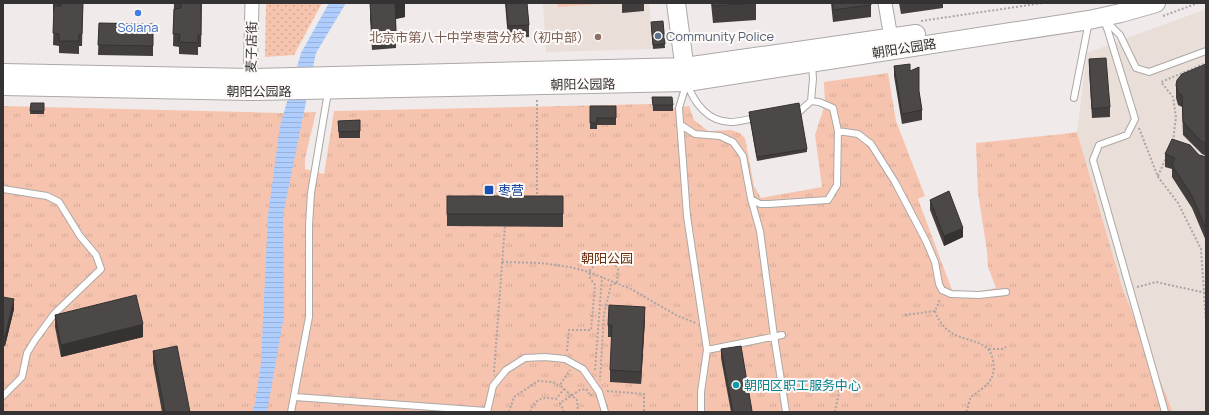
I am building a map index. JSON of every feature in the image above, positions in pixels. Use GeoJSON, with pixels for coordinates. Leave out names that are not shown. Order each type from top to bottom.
{"type":"FeatureCollection","features":[{"type":"Feature","properties":{"kind":"main road"},"geometry":{"type":"LineString","coordinates":[[676,3],[686,74]]}},
{"type":"Feature","properties":{"kind":"main road","name":"朝阳公园路"},"geometry":{"type":"LineString","coordinates":[[326,86],[686,74],[891,38],[1119,3]]}},
{"type":"Feature","properties":{"kind":"main road","name":"朝阳公园路"},"geometry":{"type":"LineString","coordinates":[[3,86],[278,84],[326,86],[538,85],[686,74],[812,62],[1096,18],[1121,13],[1156,3]]}},
{"type":"Feature","properties":{"kind":"main road","name":"朝阳公园路"},"geometry":{"type":"LineString","coordinates":[[3,73],[250,85]]}},
{"type":"Feature","properties":{"kind":"street","name":"麦子店街"},"geometry":{"type":"LineString","coordinates":[[250,85],[252,3]]}},
{"type":"Feature","properties":{"kind":"street"},"geometry":{"type":"LineString","coordinates":[[885,3],[891,38]]}},
{"type":"Feature","properties":{"kind":"lane"},"geometry":{"type":"LineString","coordinates":[[1096,18],[1120,35],[1136,68],[1142,70],[1149,72],[1206,51]]}},
{"type":"Feature","properties":{"kind":"lane"},"geometry":{"type":"LineString","coordinates":[[1074,98],[1096,18]]}},
{"type":"Feature","properties":{"kind":"lane"},"geometry":{"type":"LineString","coordinates":[[1096,18],[1108,31],[1135,118],[1127,135],[1099,145],[1093,160],[1165,412]]}},
{"type":"Feature","properties":{"kind":"lane"},"geometry":{"type":"LineString","coordinates":[[785,113],[800,110],[811,101],[813,79],[812,62]]}},
{"type":"Feature","properties":{"kind":"lane"},"geometry":{"type":"LineString","coordinates":[[686,74],[692,97],[702,110],[716,119],[731,122],[762,117]]}},
{"type":"Feature","properties":{"kind":"lane"},"geometry":{"type":"LineString","coordinates":[[686,74],[679,108],[687,216],[707,350],[701,392],[701,412]]}},
{"type":"Feature","properties":{"kind":"lane"},"geometry":{"type":"LineString","coordinates":[[291,412],[309,317],[311,193],[326,86]]}},
{"type":"Feature","properties":{"kind":"lane"},"geometry":{"type":"LineString","coordinates":[[751,199],[760,204],[828,200],[837,184],[838,131],[833,108],[819,102],[811,101]]}},
{"type":"Feature","properties":{"kind":"lane"},"geometry":{"type":"LineString","coordinates":[[681,125],[694,134],[720,136],[733,142],[743,156],[751,199],[760,231],[786,412]]}},
{"type":"Feature","properties":{"kind":"lane"},"geometry":{"type":"LineString","coordinates":[[838,131],[858,134],[871,144],[895,182],[926,241],[935,262],[939,284],[942,290],[951,294],[979,296],[1006,292]]}},
{"type":"Feature","properties":{"kind":"lane"},"geometry":{"type":"LineString","coordinates":[[3,189],[47,196],[59,202],[80,236],[96,255],[101,269],[54,314],[27,353],[22,377],[3,396]]}},
{"type":"Feature","properties":{"kind":"lane"},"geometry":{"type":"LineString","coordinates":[[707,350],[782,335]]}},
{"type":"Feature","properties":{"kind":"lane"},"geometry":{"type":"LineString","coordinates":[[295,397],[487,412],[493,386],[506,370],[525,358],[545,357],[565,360],[582,369],[595,386],[605,412]]}},
{"type":"Feature","properties":{"kind":"path"},"geometry":{"type":"LineString","coordinates":[[1172,145],[1176,118],[1173,97],[1161,82],[1206,63]]}},
{"type":"Feature","properties":{"kind":"path"},"geometry":{"type":"LineString","coordinates":[[537,199],[538,85]]}},
{"type":"Feature","properties":{"kind":"path"},"geometry":{"type":"LineString","coordinates":[[1135,118],[1158,177],[1178,203],[1201,249],[1206,322]]}},
{"type":"Feature","properties":{"kind":"path"},"geometry":{"type":"LineString","coordinates":[[1158,177],[1166,158]]}},
{"type":"Feature","properties":{"kind":"path"},"geometry":{"type":"LineString","coordinates":[[493,386],[505,225]]}},
{"type":"Feature","properties":{"kind":"path"},"geometry":{"type":"LineString","coordinates":[[589,272],[596,264],[605,260],[613,261],[618,269],[617,283]]}},
{"type":"Feature","properties":{"kind":"path"},"geometry":{"type":"LineString","coordinates":[[502,262],[570,267],[589,272],[633,290],[678,316],[703,325]]}},
{"type":"Feature","properties":{"kind":"path"},"geometry":{"type":"LineString","coordinates":[[564,389],[560,385],[571,369],[564,364],[569,330],[591,330],[595,285],[590,278],[589,272]]}},
{"type":"Feature","properties":{"kind":"path"},"geometry":{"type":"LineString","coordinates":[[595,386],[602,277]]}},
{"type":"Feature","properties":{"kind":"path"},"geometry":{"type":"LineString","coordinates":[[1130,288],[1156,282],[1205,292]]}},
{"type":"Feature","properties":{"kind":"path"},"geometry":{"type":"LineString","coordinates":[[598,394],[604,314],[611,285],[617,283]]}},
{"type":"Feature","properties":{"kind":"path"},"geometry":{"type":"LineString","coordinates":[[940,299],[936,311],[939,321],[949,332],[963,338],[979,342],[989,349],[993,360],[994,373],[989,384],[971,397],[966,412]]}},
{"type":"Feature","properties":{"kind":"path"},"geometry":{"type":"LineString","coordinates":[[904,315],[936,311]]}},
{"type":"Feature","properties":{"kind":"path"},"geometry":{"type":"LineString","coordinates":[[989,349],[1006,347]]}},
{"type":"Feature","properties":{"kind":"path"},"geometry":{"type":"LineString","coordinates":[[509,412],[514,397],[538,381],[553,382],[572,395],[576,400],[578,412]]}},
{"type":"Feature","properties":{"kind":"path"},"geometry":{"type":"LineString","coordinates":[[835,412],[840,387]]}},
{"type":"Feature","properties":{"kind":"path"},"geometry":{"type":"LineString","coordinates":[[530,412],[532,406],[540,398],[556,398],[564,389]]}},
{"type":"Feature","properties":{"kind":"path"},"geometry":{"type":"LineString","coordinates":[[564,412],[560,403],[580,390],[586,389],[590,395],[644,394],[644,412]]}},
{"type":"Feature","properties":{"kind":"shaded area","name":"北京市第八十中学枣营分校（初中部）"},"geometry":{"type":"Polygon","coordinates":[[[543,3],[649,3],[653,49],[546,52],[543,3]]]}},
{"type":"Feature","properties":{"kind":"shaded area"},"geometry":{"type":"Polygon","coordinates":[[[1206,9],[1206,412],[1173,412],[1123,290],[1077,132],[1087,53],[1206,9]]]}},
{"type":"Feature","properties":{"kind":"green space"},"geometry":{"type":"Polygon","coordinates":[[[266,3],[322,3],[294,55],[265,57],[266,3]]]}},
{"type":"Feature","properties":{"kind":"green space"},"geometry":{"type":"Polygon","coordinates":[[[557,3],[601,3],[601,4],[558,7],[557,3]]]}},
{"type":"Feature","properties":{"kind":"green space","name":"朝阳公园"},"geometry":{"type":"Polygon","coordinates":[[[888,73],[896,121],[925,196],[918,199],[952,290],[976,292],[996,288],[988,267],[978,193],[976,143],[1077,132],[1123,290],[1173,412],[3,412],[3,106],[281,113],[316,112],[305,159],[305,169],[324,174],[334,111],[652,104],[653,111],[672,111],[672,108],[689,106],[694,120],[708,131],[731,130],[740,133],[745,138],[754,186],[761,198],[822,187],[815,135],[825,104],[824,82],[888,73]]]}},
{"type":"Feature","properties":{"kind":"water"},"geometry":{"type":"Polygon","coordinates":[[[329,3],[346,3],[316,53],[283,215],[284,316],[267,412],[252,412],[255,404],[261,362],[268,215],[280,126],[301,53],[329,3]]]}},
{"type":"Feature","properties":{"kind":"building"},"geometry":{"type":"Polygon","coordinates":[[[61,3],[83,3],[82,34],[79,34],[79,41],[59,41],[59,34],[53,33],[54,6],[61,6],[61,3]]]}},
{"type":"Feature","properties":{"kind":"building"},"geometry":{"type":"Polygon","coordinates":[[[181,3],[201,3],[201,35],[198,35],[198,43],[179,42],[180,34],[173,34],[174,9],[181,8],[181,3]]]}},
{"type":"Feature","properties":{"kind":"building"},"geometry":{"type":"Polygon","coordinates":[[[370,3],[395,3],[396,31],[372,33],[370,3]]]}},
{"type":"Feature","properties":{"kind":"building"},"geometry":{"type":"Polygon","coordinates":[[[506,3],[527,3],[529,25],[508,26],[506,3]]]}},
{"type":"Feature","properties":{"kind":"building"},"geometry":{"type":"Polygon","coordinates":[[[713,3],[756,3],[713,6],[713,3]]]}},
{"type":"Feature","properties":{"kind":"building"},"geometry":{"type":"Polygon","coordinates":[[[833,3],[871,3],[871,5],[833,10],[833,3]]]}},
{"type":"Feature","properties":{"kind":"building","name":"Community Police"},"geometry":{"type":"Polygon","coordinates":[[[663,21],[665,44],[653,45],[651,22],[663,21]]]}},
{"type":"Feature","properties":{"kind":"building"},"geometry":{"type":"Polygon","coordinates":[[[99,23],[153,24],[153,46],[98,45],[99,23]]]}},
{"type":"Feature","properties":{"kind":"building"},"geometry":{"type":"Polygon","coordinates":[[[1106,58],[1110,107],[1092,109],[1089,59],[1106,58]]]}},
{"type":"Feature","properties":{"kind":"building"},"geometry":{"type":"Polygon","coordinates":[[[910,64],[910,71],[919,67],[919,91],[922,110],[902,114],[894,66],[910,64]]]}},
{"type":"Feature","properties":{"kind":"building"},"geometry":{"type":"Polygon","coordinates":[[[1206,64],[1206,143],[1202,142],[1183,122],[1182,95],[1178,93],[1176,85],[1177,80],[1182,74],[1206,64]]]}},
{"type":"Feature","properties":{"kind":"building"},"geometry":{"type":"Polygon","coordinates":[[[652,97],[672,97],[673,105],[653,105],[652,97]]]}},
{"type":"Feature","properties":{"kind":"building"},"geometry":{"type":"Polygon","coordinates":[[[31,103],[44,103],[44,111],[30,111],[31,103]]]}},
{"type":"Feature","properties":{"kind":"building"},"geometry":{"type":"Polygon","coordinates":[[[799,103],[807,149],[757,157],[749,112],[799,103]]]}},
{"type":"Feature","properties":{"kind":"building"},"geometry":{"type":"Polygon","coordinates":[[[590,106],[616,106],[616,118],[597,118],[597,123],[590,123],[590,106]]]}},
{"type":"Feature","properties":{"kind":"building"},"geometry":{"type":"Polygon","coordinates":[[[360,120],[360,131],[339,132],[338,121],[360,120]]]}},
{"type":"Feature","properties":{"kind":"building"},"geometry":{"type":"Polygon","coordinates":[[[1172,139],[1190,145],[1199,155],[1206,157],[1206,229],[1192,196],[1172,165],[1175,158],[1165,154],[1172,139]]]}},
{"type":"Feature","properties":{"kind":"building"},"geometry":{"type":"Polygon","coordinates":[[[949,191],[963,228],[944,236],[930,200],[949,191]]]}},
{"type":"Feature","properties":{"kind":"building"},"geometry":{"type":"Polygon","coordinates":[[[447,196],[563,196],[563,214],[447,214],[447,196]]]}},
{"type":"Feature","properties":{"kind":"building"},"geometry":{"type":"Polygon","coordinates":[[[136,295],[143,324],[61,345],[55,315],[136,295]]]}},
{"type":"Feature","properties":{"kind":"building"},"geometry":{"type":"Polygon","coordinates":[[[3,297],[14,299],[5,337],[3,336],[3,297]]]}},
{"type":"Feature","properties":{"kind":"building"},"geometry":{"type":"Polygon","coordinates":[[[609,305],[645,307],[641,372],[610,370],[612,325],[608,325],[609,305]]]}},
{"type":"Feature","properties":{"kind":"building"},"geometry":{"type":"Polygon","coordinates":[[[177,346],[190,412],[165,412],[153,351],[177,346]]]}},
{"type":"Feature","properties":{"kind":"building","name":"朝阳区职工服务中心"},"geometry":{"type":"Polygon","coordinates":[[[741,346],[752,411],[733,412],[721,349],[741,346]]]}},
{"type":"Feature","properties":{"kind":"place","name":"Solana"},"geometry":{"type":"Point","coordinates":[138,13]}},
{"type":"Feature","properties":{"kind":"place","name":"Community Police"},"geometry":{"type":"Point","coordinates":[658,36]}},
{"type":"Feature","properties":{"kind":"place","name":"北京市第八十中学枣营分校（初中部）"},"geometry":{"type":"Point","coordinates":[598,37]}},
{"type":"Feature","properties":{"kind":"place","name":"枣营"},"geometry":{"type":"Point","coordinates":[489,190]}},
{"type":"Feature","properties":{"kind":"place","name":"朝阳区职工服务中心"},"geometry":{"type":"Point","coordinates":[736,385]}}]}
